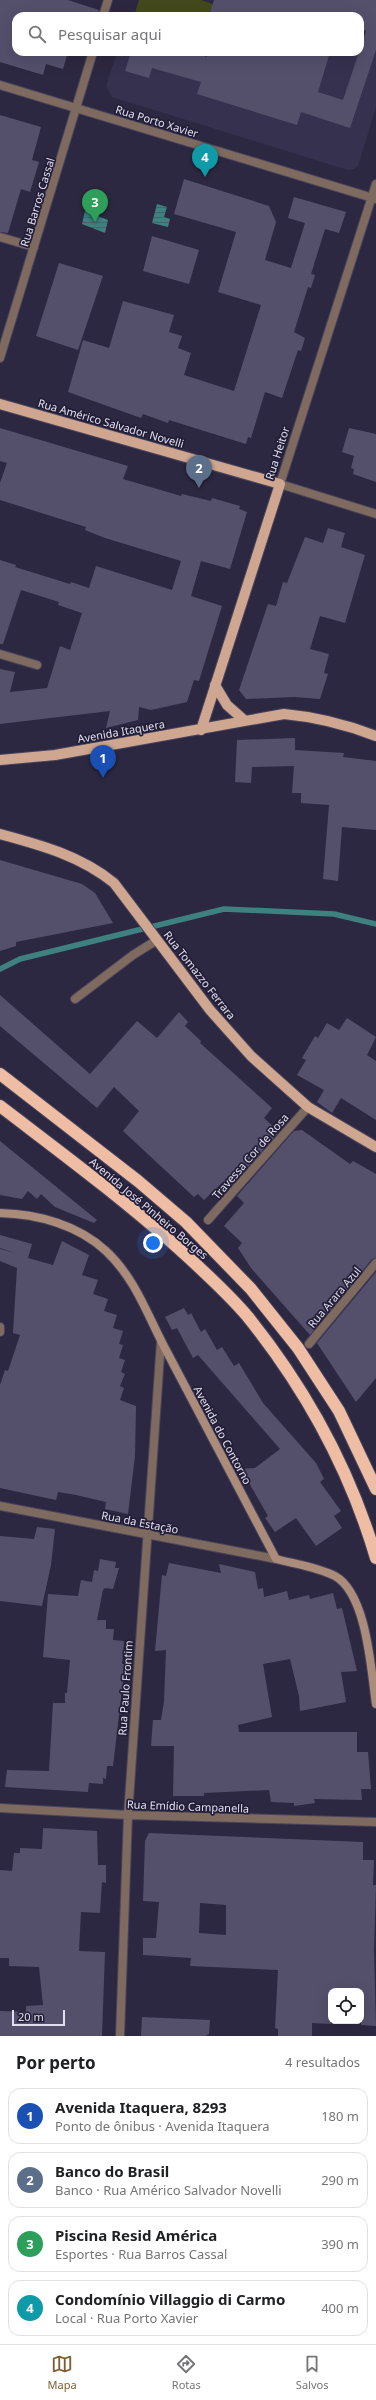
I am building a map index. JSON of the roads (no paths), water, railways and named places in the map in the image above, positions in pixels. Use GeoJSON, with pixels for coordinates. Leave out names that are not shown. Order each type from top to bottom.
{"type":"FeatureCollection","features":[{"type":"Feature","properties":{"kind":"highway","name":"Avenida José Pinheiro Borges"},"geometry":{"type":"LineString","coordinates":[[0,1074],[180,1216],[251,1289],[298,1348],[339,1411],[376,1489]]}},
{"type":"Feature","properties":{"kind":"highway","name":"Avenida José Pinheiro Borges"},"geometry":{"type":"LineString","coordinates":[[0,1106],[150,1223],[200,1268],[247,1316],[290,1374],[335,1452],[364,1517],[376,1558]]}},
{"type":"Feature","properties":{"kind":"main road","name":"Rua Américo Salvador Novelli"},"geometry":{"type":"LineString","coordinates":[[0,404],[280,484]]}},
{"type":"Feature","properties":{"kind":"main road","name":"Rua Heitor"},"geometry":{"type":"LineString","coordinates":[[201,730],[280,484]]}},
{"type":"Feature","properties":{"kind":"main road"},"geometry":{"type":"LineString","coordinates":[[215,685],[227,705],[244,720]]}},
{"type":"Feature","properties":{"kind":"main road","name":"Avenida Itaquera"},"geometry":{"type":"LineString","coordinates":[[0,760],[55,755],[284,714],[315,717],[346,724],[376,736]]}},
{"type":"Feature","properties":{"kind":"main road","name":"Rua Tomazzo Ferrara"},"geometry":{"type":"LineString","coordinates":[[0,834],[70,856],[95,868],[114,883],[210,1010],[251,1056],[308,1107],[376,1147]]}},
{"type":"Feature","properties":{"kind":"street"},"geometry":{"type":"LineString","coordinates":[[104,12],[108,0]]}},
{"type":"Feature","properties":{"kind":"street","name":"Rua Barros Cassal"},"geometry":{"type":"LineString","coordinates":[[0,358],[92,56]]}},
{"type":"Feature","properties":{"kind":"street","name":"Rua Porto Xavier"},"geometry":{"type":"LineString","coordinates":[[0,85],[374,199]]}},
{"type":"Feature","properties":{"kind":"street","name":"Rua Heitor"},"geometry":{"type":"LineString","coordinates":[[280,484],[374,199],[376,184]]}},
{"type":"Feature","properties":{"kind":"street"},"geometry":{"type":"LineString","coordinates":[[0,238],[34,248]]}},
{"type":"Feature","properties":{"kind":"street","name":"Rua Américo Salvador Novelli"},"geometry":{"type":"LineString","coordinates":[[280,484],[376,514]]}},
{"type":"Feature","properties":{"kind":"street"},"geometry":{"type":"LineString","coordinates":[[0,654],[37,665]]}},
{"type":"Feature","properties":{"kind":"street"},"geometry":{"type":"LineString","coordinates":[[75,999],[155,938]]}},
{"type":"Feature","properties":{"kind":"street","name":"Travessa Cor de Rosa"},"geometry":{"type":"LineString","coordinates":[[208,1220],[308,1107]]}},
{"type":"Feature","properties":{"kind":"street","name":"Avenida do Contorno"},"geometry":{"type":"LineString","coordinates":[[0,1213],[53,1221],[80,1233],[106,1251],[126,1274],[141,1296],[161,1342],[276,1559]]}},
{"type":"Feature","properties":{"kind":"street","name":"Rua Arara Azul"},"geometry":{"type":"LineString","coordinates":[[309,1344],[376,1263]]}},
{"type":"Feature","properties":{"kind":"street"},"geometry":{"type":"LineString","coordinates":[[0,1327],[0,1332]]}},
{"type":"Feature","properties":{"kind":"street","name":"Rua Paulo Frontim"},"geometry":{"type":"LineString","coordinates":[[120,2036],[128,1815],[161,1342]]}},
{"type":"Feature","properties":{"kind":"street","name":"Rua da Estação"},"geometry":{"type":"LineString","coordinates":[[0,1506],[276,1559]]}},
{"type":"Feature","properties":{"kind":"street"},"geometry":{"type":"LineString","coordinates":[[276,1559],[323,1571],[336,1577],[348,1588],[356,1602],[365,1636],[376,1704]]}},
{"type":"Feature","properties":{"kind":"street","name":"Rua Emídio Campanella"},"geometry":{"type":"LineString","coordinates":[[0,1808],[128,1815],[376,1822]]}},
{"type":"Feature","properties":{"kind":"waterway"},"geometry":{"type":"LineString","coordinates":[[0,969],[20,959],[224,909],[334,914],[376,924]]}},
{"type":"Feature","properties":{"kind":"place","name":"Condomínio Villaggio di Carmo"},"geometry":{"type":"Point","coordinates":[205,177]}},
{"type":"Feature","properties":{"kind":"place","name":"Piscina Resid América"},"geometry":{"type":"Point","coordinates":[95,222]}},
{"type":"Feature","properties":{"kind":"place","name":"Banco do Brasil"},"geometry":{"type":"Point","coordinates":[199,488]}},
{"type":"Feature","properties":{"kind":"place","name":"Avenida Itaquera, 8293"},"geometry":{"type":"Point","coordinates":[103,778]}}]}
